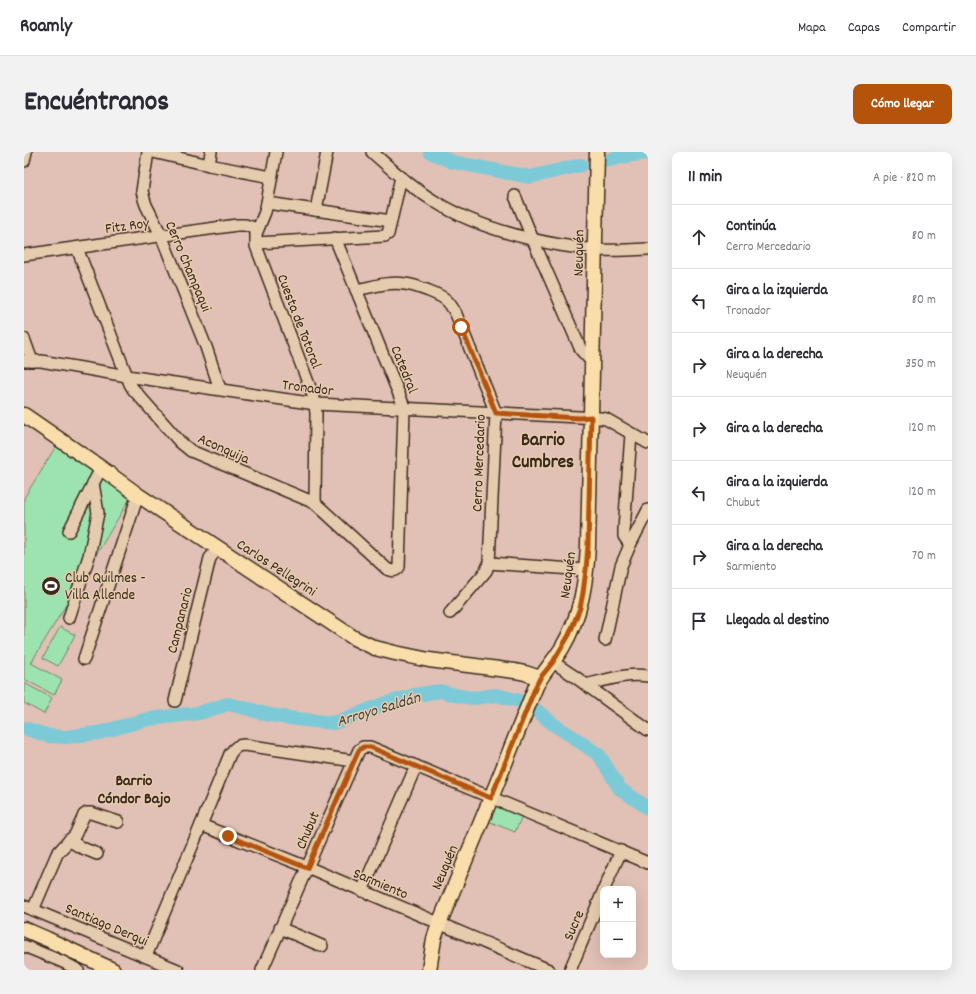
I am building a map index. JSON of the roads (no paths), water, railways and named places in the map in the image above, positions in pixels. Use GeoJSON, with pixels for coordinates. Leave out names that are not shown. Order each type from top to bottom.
{"type":"FeatureCollection","features":[{"type":"Feature","properties":{"kind":"main road","name":"Neuquén"},"geometry":{"type":"LineString","coordinates":[[429,970],[439,924],[532,696],[540,678],[553,662],[569,635],[576,618],[583,593],[588,546],[597,152]]}},
{"type":"Feature","properties":{"kind":"main road","name":"Carlos Pellegrini"},"geometry":{"type":"LineString","coordinates":[[24,414],[138,495],[354,638],[375,648],[406,656],[520,672],[540,678]]}},
{"type":"Feature","properties":{"kind":"main road"},"geometry":{"type":"LineString","coordinates":[[24,929],[113,970]]}},
{"type":"Feature","properties":{"kind":"street"},"geometry":{"type":"LineString","coordinates":[[24,161],[26,152]]}},
{"type":"Feature","properties":{"kind":"street","name":"Cerro Champaqui"},"geometry":{"type":"LineString","coordinates":[[148,152],[142,191],[144,199],[162,235],[206,347],[220,389]]}},
{"type":"Feature","properties":{"kind":"street"},"geometry":{"type":"LineString","coordinates":[[153,152],[271,177]]}},
{"type":"Feature","properties":{"kind":"street"},"geometry":{"type":"LineString","coordinates":[[209,165],[211,152]]}},
{"type":"Feature","properties":{"kind":"street","name":"Cuesta de Totoral"},"geometry":{"type":"LineString","coordinates":[[276,152],[267,203],[265,212],[257,229],[256,243],[258,253],[316,404],[315,503]]}},
{"type":"Feature","properties":{"kind":"street"},"geometry":{"type":"LineString","coordinates":[[316,210],[326,152]]}},
{"type":"Feature","properties":{"kind":"street"},"geometry":{"type":"LineString","coordinates":[[372,152],[400,178],[434,201],[457,214],[490,228],[533,240],[595,250],[648,249]]}},
{"type":"Feature","properties":{"kind":"street"},"geometry":{"type":"LineString","coordinates":[[256,243],[385,236],[388,234],[400,178]]}},
{"type":"Feature","properties":{"kind":"street"},"geometry":{"type":"LineString","coordinates":[[515,196],[581,350],[592,362]]}},
{"type":"Feature","properties":{"kind":"street"},"geometry":{"type":"LineString","coordinates":[[267,203],[391,221]]}},
{"type":"Feature","properties":{"kind":"street","name":"Fitz Roy"},"geometry":{"type":"LineString","coordinates":[[24,255],[237,225],[244,225],[257,229]]}},
{"type":"Feature","properties":{"kind":"street","name":"Catedral"},"geometry":{"type":"LineString","coordinates":[[335,238],[404,409],[399,567]]}},
{"type":"Feature","properties":{"kind":"street","name":"Aconquija"},"geometry":{"type":"LineString","coordinates":[[77,248],[133,389],[180,442],[191,451],[315,503],[387,569],[393,571],[397,570],[399,567]]}},
{"type":"Feature","properties":{"kind":"street","name":"Cerro Mercedario"},"geometry":{"type":"LineString","coordinates":[[356,290],[394,283],[414,285],[446,299],[456,314],[496,413],[489,563]]}},
{"type":"Feature","properties":{"kind":"street"},"geometry":{"type":"LineString","coordinates":[[24,339],[28,361]]}},
{"type":"Feature","properties":{"kind":"street","name":"Tronador"},"geometry":{"type":"LineString","coordinates":[[28,361],[41,361],[127,376],[316,404],[579,418],[591,417],[606,419],[648,443]]}},
{"type":"Feature","properties":{"kind":"street"},"geometry":{"type":"LineString","coordinates":[[630,545],[624,536],[624,530],[631,434]]}},
{"type":"Feature","properties":{"kind":"street"},"geometry":{"type":"LineString","coordinates":[[69,531],[101,468]]}},
{"type":"Feature","properties":{"kind":"street"},"geometry":{"type":"LineString","coordinates":[[69,618],[89,556],[98,513],[93,483]]}},
{"type":"Feature","properties":{"kind":"street"},"geometry":{"type":"LineString","coordinates":[[84,659],[138,495]]}},
{"type":"Feature","properties":{"kind":"street"},"geometry":{"type":"LineString","coordinates":[[605,640],[621,566],[648,510]]}},
{"type":"Feature","properties":{"kind":"street","name":"Campanario"},"geometry":{"type":"LineString","coordinates":[[175,701],[210,558],[218,548]]}},
{"type":"Feature","properties":{"kind":"street"},"geometry":{"type":"LineString","coordinates":[[450,612],[486,571],[489,563],[586,570]]}},
{"type":"Feature","properties":{"kind":"street"},"geometry":{"type":"LineString","coordinates":[[553,662],[648,730]]}},
{"type":"Feature","properties":{"kind":"street"},"geometry":{"type":"LineString","coordinates":[[586,685],[630,676],[648,676]]}},
{"type":"Feature","properties":{"kind":"street"},"geometry":{"type":"LineString","coordinates":[[146,956],[230,754],[236,747],[245,745],[354,761]]}},
{"type":"Feature","properties":{"kind":"street","name":"Chubut"},"geometry":{"type":"LineString","coordinates":[[262,970],[359,750],[363,747],[370,747],[416,766]]}},
{"type":"Feature","properties":{"kind":"street"},"geometry":{"type":"LineString","coordinates":[[362,891],[416,766],[648,863]]}},
{"type":"Feature","properties":{"kind":"street"},"geometry":{"type":"LineString","coordinates":[[29,908],[57,854],[75,834],[84,815],[91,813],[118,822]]}},
{"type":"Feature","properties":{"kind":"street","name":"Sarmiento"},"geometry":{"type":"LineString","coordinates":[[201,825],[549,970]]}},
{"type":"Feature","properties":{"kind":"street"},"geometry":{"type":"LineString","coordinates":[[69,840],[80,847],[97,854]]}},
{"type":"Feature","properties":{"kind":"street"},"geometry":{"type":"LineString","coordinates":[[605,886],[621,851]]}},
{"type":"Feature","properties":{"kind":"street","name":"Sucre"},"geometry":{"type":"LineString","coordinates":[[570,970],[600,899]]}},
{"type":"Feature","properties":{"kind":"street","name":"Santiago Derqui"},"geometry":{"type":"LineString","coordinates":[[29,908],[146,956],[157,966],[178,970]]}},
{"type":"Feature","properties":{"kind":"street"},"geometry":{"type":"LineString","coordinates":[[280,928],[322,946]]}},
{"type":"Feature","properties":{"kind":"street"},"geometry":{"type":"LineString","coordinates":[[24,946],[63,962],[78,970]]}},
{"type":"Feature","properties":{"kind":"waterway"},"geometry":{"type":"LineString","coordinates":[[430,152],[453,162],[530,177],[581,165]]}},
{"type":"Feature","properties":{"kind":"waterway"},"geometry":{"type":"LineString","coordinates":[[609,160],[648,153]]}},
{"type":"Feature","properties":{"kind":"waterway","name":"Arroyo Saldán"},"geometry":{"type":"LineString","coordinates":[[24,728],[49,736],[66,737],[98,733],[148,719],[199,713],[228,704],[265,714],[334,723],[384,704],[415,695],[440,691],[474,698],[496,695],[520,701],[536,710],[553,724],[599,755],[620,789],[648,808]]}},
{"type":"Feature","properties":{"kind":"place","name":"Club Quilmes - Villa Allende"},"geometry":{"type":"Point","coordinates":[51,586]}},
{"type":"Feature","properties":{"kind":"district","name":"Barrio Cumbres"},"geometry":{"type":"Point","coordinates":[543,449]}},
{"type":"Feature","properties":{"kind":"district","name":"Barrio Cóndor Bajo"},"geometry":{"type":"Point","coordinates":[134,788]}}]}
